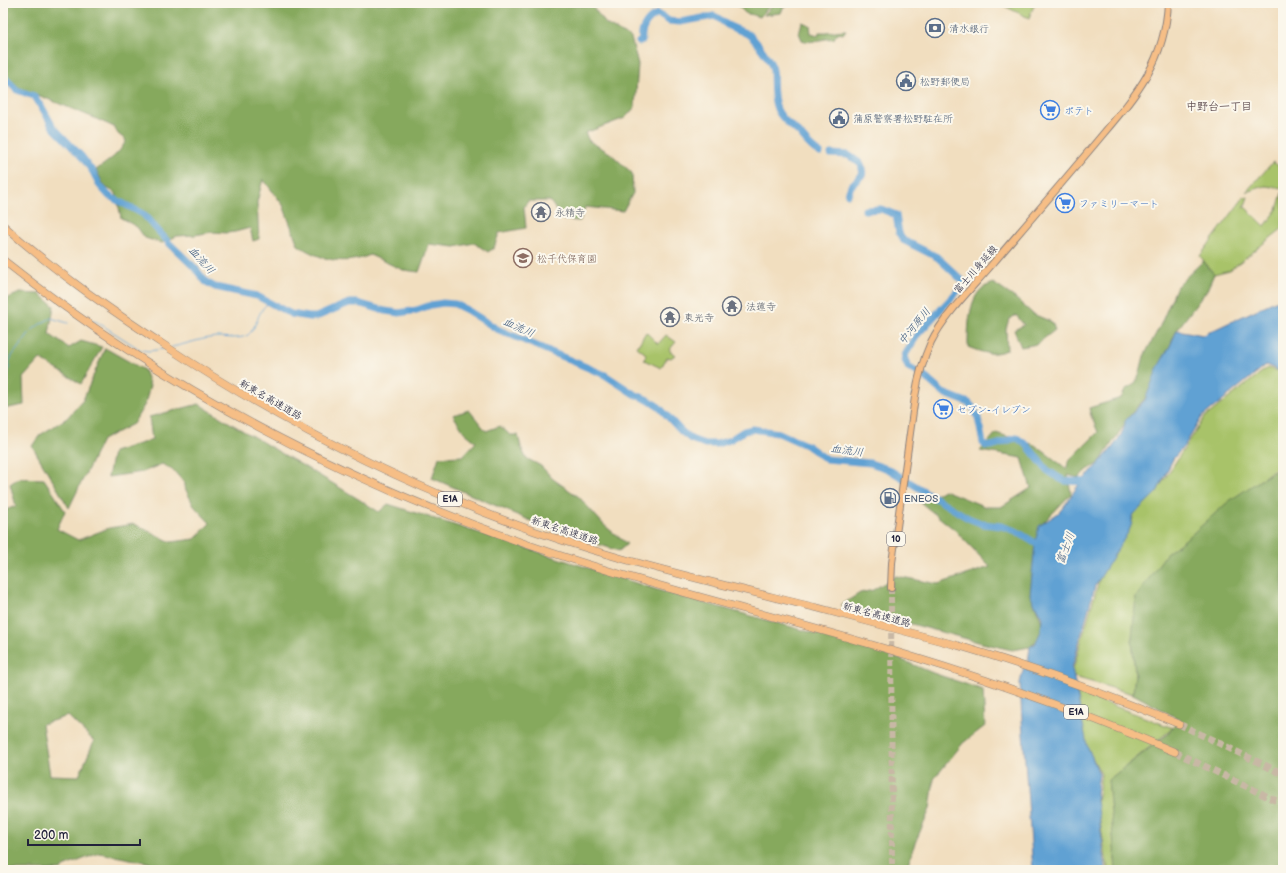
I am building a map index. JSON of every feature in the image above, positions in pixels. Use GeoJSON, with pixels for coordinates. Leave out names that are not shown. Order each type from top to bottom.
{"type":"FeatureCollection","features":[{"type":"Feature","properties":{"kind":"highway","name":"新東名高速道路"},"geometry":{"type":"LineString","coordinates":[[3,225],[88,294],[198,368],[271,412],[354,456],[443,496],[537,532],[644,565],[818,608],[980,652],[1069,681],[1179,724]]}},
{"type":"Feature","properties":{"kind":"highway","name":"E1A"},"geometry":{"type":"LineString","coordinates":[[3,260],[130,350],[184,385],[263,430],[347,471],[461,520],[555,554],[683,592],[865,642],[976,677],[1080,713],[1175,752]]}},
{"type":"Feature","properties":{"kind":"main road","name":"富士川身延線"},"geometry":{"type":"LineString","coordinates":[[891,588],[892,563],[912,416],[919,377],[932,341],[956,305],[1086,155],[1140,89],[1154,63],[1162,43],[1168,3]]}},
{"type":"Feature","properties":{"kind":"green space"},"geometry":{"type":"Polygon","coordinates":[[[3,3],[518,3],[538,6],[545,3],[567,3],[569,5],[592,6],[606,24],[631,38],[638,64],[635,107],[625,118],[585,133],[589,141],[610,153],[632,173],[633,193],[623,211],[585,207],[580,221],[563,220],[550,201],[528,201],[524,207],[526,228],[499,233],[494,248],[488,252],[474,243],[455,247],[429,244],[419,272],[403,270],[370,255],[342,261],[324,258],[306,250],[298,245],[283,205],[263,179],[257,202],[259,239],[253,241],[250,228],[227,233],[212,232],[177,236],[162,243],[145,238],[137,227],[121,218],[116,193],[105,187],[96,170],[121,149],[126,140],[118,134],[114,127],[3,81],[3,3]]]}},
{"type":"Feature","properties":{"kind":"green space"},"geometry":{"type":"Polygon","coordinates":[[[735,3],[772,3],[760,17],[745,13],[735,3]]]}},
{"type":"Feature","properties":{"kind":"green space"},"geometry":{"type":"Polygon","coordinates":[[[775,3],[790,3],[783,8],[781,13],[764,15],[775,3]]]}},
{"type":"Feature","properties":{"kind":"green space"},"geometry":{"type":"Polygon","coordinates":[[[998,3],[1035,3],[1029,18],[998,3]]]}},
{"type":"Feature","properties":{"kind":"green space"},"geometry":{"type":"Polygon","coordinates":[[[802,22],[810,25],[811,33],[818,35],[819,32],[846,30],[843,34],[838,33],[834,39],[810,42],[802,40],[799,33],[802,22]]]}},
{"type":"Feature","properties":{"kind":"green space"},"geometry":{"type":"Polygon","coordinates":[[[1273,162],[1280,167],[1283,167],[1283,188],[1265,186],[1246,192],[1273,162]]]}},
{"type":"Feature","properties":{"kind":"green space"},"geometry":{"type":"Polygon","coordinates":[[[1282,193],[1283,228],[1230,270],[1214,274],[1200,256],[1244,197],[1248,197],[1244,208],[1245,207],[1265,226],[1277,210],[1282,193]]]}},
{"type":"Feature","properties":{"kind":"green space"},"geometry":{"type":"Polygon","coordinates":[[[1203,261],[1214,274],[1207,290],[1177,330],[1148,395],[1132,413],[1099,463],[1084,472],[1079,478],[1068,475],[1071,494],[1042,524],[1033,600],[1046,632],[1030,647],[1012,650],[841,605],[860,593],[873,590],[896,576],[938,584],[990,567],[955,530],[921,503],[944,490],[986,507],[1001,507],[1031,488],[1022,458],[980,451],[996,433],[1035,445],[1067,469],[1068,462],[1098,432],[1089,408],[1121,398],[1126,389],[1135,384],[1144,356],[1160,326],[1177,286],[1203,261]]]}},
{"type":"Feature","properties":{"kind":"green space"},"geometry":{"type":"Polygon","coordinates":[[[993,283],[1015,298],[1033,314],[1052,322],[1055,330],[1037,344],[1021,347],[1014,330],[1024,325],[1016,315],[1009,319],[1006,329],[1007,350],[996,353],[987,353],[968,347],[970,314],[975,298],[984,287],[993,283]]]}},
{"type":"Feature","properties":{"kind":"green space"},"geometry":{"type":"Polygon","coordinates":[[[20,293],[40,294],[54,306],[49,334],[69,348],[81,341],[102,347],[81,384],[40,359],[23,378],[24,405],[3,409],[3,300],[20,293]]]}},
{"type":"Feature","properties":{"kind":"green space"},"geometry":{"type":"Polygon","coordinates":[[[646,332],[658,344],[666,335],[676,342],[669,350],[675,355],[671,358],[667,357],[661,368],[644,360],[646,354],[637,347],[646,332]]]}},
{"type":"Feature","properties":{"kind":"green space"},"geometry":{"type":"Polygon","coordinates":[[[105,348],[144,370],[150,386],[145,404],[133,424],[102,440],[69,508],[32,446],[40,435],[67,418],[83,400],[105,348]]]}},
{"type":"Feature","properties":{"kind":"green space"},"geometry":{"type":"Polygon","coordinates":[[[1267,368],[1283,372],[1283,462],[1165,556],[1132,637],[1135,674],[1133,694],[1071,676],[1100,577],[1130,527],[1134,514],[1158,489],[1205,417],[1267,368]]]}},
{"type":"Feature","properties":{"kind":"green space"},"geometry":{"type":"Polygon","coordinates":[[[199,404],[379,512],[388,504],[664,592],[883,652],[933,673],[983,690],[985,726],[963,743],[934,779],[930,809],[915,843],[906,870],[187,870],[99,853],[63,867],[61,870],[3,870],[3,511],[16,506],[10,484],[19,478],[44,479],[65,511],[57,529],[78,540],[109,528],[134,524],[171,542],[195,539],[210,523],[194,506],[185,488],[185,484],[174,471],[162,464],[143,472],[108,477],[113,452],[152,440],[149,417],[199,404]],[[68,716],[42,724],[50,775],[79,776],[94,741],[68,716]]]}},
{"type":"Feature","properties":{"kind":"green space"},"geometry":{"type":"Polygon","coordinates":[[[469,410],[486,431],[500,426],[510,435],[518,435],[526,458],[541,466],[553,479],[579,497],[604,525],[627,544],[619,551],[545,527],[432,478],[439,457],[463,456],[476,442],[464,432],[453,415],[469,410]]]}},
{"type":"Feature","properties":{"kind":"green space"},"geometry":{"type":"Polygon","coordinates":[[[1283,465],[1283,870],[1116,870],[1108,780],[1168,734],[1179,719],[1133,694],[1135,674],[1132,637],[1136,597],[1166,554],[1191,535],[1229,501],[1283,465]]]}},
{"type":"Feature","properties":{"kind":"green space"},"geometry":{"type":"Polygon","coordinates":[[[1077,692],[1173,728],[1110,779],[1116,870],[1108,870],[1097,803],[1101,774],[1086,746],[1077,692]]]}},
{"type":"Feature","properties":{"kind":"water","name":"富士川"},"geometry":{"type":"Polygon","coordinates":[[[1283,299],[1283,372],[1266,365],[1202,417],[1185,445],[1173,459],[1157,492],[1132,516],[1132,523],[1129,531],[1095,586],[1072,668],[1087,745],[1099,774],[1096,793],[1106,870],[1033,870],[1020,683],[1025,662],[1028,662],[1030,647],[1035,644],[1041,631],[1042,618],[1030,595],[1035,543],[1039,526],[1060,511],[1077,487],[1106,456],[1119,438],[1125,421],[1145,400],[1158,367],[1177,330],[1203,335],[1275,301],[1283,299]]]}},
{"type":"Feature","properties":{"kind":"waterway","name":"中河原川"},"geometry":{"type":"LineString","coordinates":[[639,42],[642,41],[642,32],[645,25],[658,14],[669,21],[680,22],[714,16],[729,26],[749,35],[763,51],[772,66],[774,100],[779,113],[811,147],[820,153]]}},
{"type":"Feature","properties":{"kind":"waterway","name":"血流川"},"geometry":{"type":"LineString","coordinates":[[3,76],[17,90],[34,96],[53,127],[82,157],[93,172],[100,186],[109,196],[143,214],[170,244],[194,267],[206,282],[215,287],[257,296],[291,314],[309,317],[316,317],[349,303],[358,303],[385,311],[399,313],[443,303],[455,304],[497,329],[605,375],[634,394],[659,407],[681,431],[691,439],[705,444],[717,444],[730,440],[744,431],[753,429],[779,433],[808,446],[826,459],[870,463],[888,469],[968,518],[983,524],[1001,526],[1016,531],[1043,548]]}},
{"type":"Feature","properties":{"kind":"waterway","name":"中河原川"},"geometry":{"type":"LineString","coordinates":[[831,154],[848,155],[861,164],[863,174],[851,186],[848,194]]}},
{"type":"Feature","properties":{"kind":"waterway","name":"中河原川"},"geometry":{"type":"LineString","coordinates":[[865,210],[881,209],[896,215],[899,233],[903,240],[937,257],[965,283],[918,334],[905,355],[905,360],[908,367],[925,377],[943,393],[969,403],[974,409],[978,418],[983,443],[986,446],[993,446],[1017,438],[1027,445],[1047,470],[1059,478],[1065,481],[1090,482]]}},
{"type":"Feature","properties":{"kind":"waterway"},"geometry":{"type":"LineString","coordinates":[[172,347],[217,337],[245,337],[251,332],[264,307],[267,304],[275,307]]}},
{"type":"Feature","properties":{"kind":"waterway"},"geometry":{"type":"LineString","coordinates":[[3,388],[5,387],[9,362],[30,332],[51,318],[68,323]]}},
{"type":"Feature","properties":{"kind":"waterway"},"geometry":{"type":"LineString","coordinates":[[89,320],[97,322],[141,350],[149,351],[163,349]]}},
{"type":"Feature","properties":{"kind":"waterway"},"geometry":{"type":"LineString","coordinates":[[3,413],[6,418],[3,424]]}},
{"type":"Feature","properties":{"kind":"tunnel"},"geometry":{"type":"LineString","coordinates":[[891,588],[892,870]]}},
{"type":"Feature","properties":{"kind":"tunnel"},"geometry":{"type":"LineString","coordinates":[[1179,724],[1283,774]]}},
{"type":"Feature","properties":{"kind":"tunnel"},"geometry":{"type":"LineString","coordinates":[[1175,752],[1283,804]]}},
{"type":"Feature","properties":{"kind":"place","name":"清水銀行"},"geometry":{"type":"Point","coordinates":[935,28]}},
{"type":"Feature","properties":{"kind":"place","name":"松野郵便局"},"geometry":{"type":"Point","coordinates":[906,81]}},
{"type":"Feature","properties":{"kind":"place","name":"ポテト"},"geometry":{"type":"Point","coordinates":[1050,110]}},
{"type":"Feature","properties":{"kind":"place","name":"蒲原警察署松野駐在所"},"geometry":{"type":"Point","coordinates":[839,118]}},
{"type":"Feature","properties":{"kind":"place","name":"ファミリーマート"},"geometry":{"type":"Point","coordinates":[1065,203]}},
{"type":"Feature","properties":{"kind":"place","name":"永精寺"},"geometry":{"type":"Point","coordinates":[541,212]}},
{"type":"Feature","properties":{"kind":"place","name":"松千代保育園"},"geometry":{"type":"Point","coordinates":[523,258]}},
{"type":"Feature","properties":{"kind":"place","name":"法蓮寺"},"geometry":{"type":"Point","coordinates":[732,306]}},
{"type":"Feature","properties":{"kind":"place","name":"東光寺"},"geometry":{"type":"Point","coordinates":[670,317]}},
{"type":"Feature","properties":{"kind":"place","name":"セブン-イレブン"},"geometry":{"type":"Point","coordinates":[943,409]}},
{"type":"Feature","properties":{"kind":"place","name":"ENEOS"},"geometry":{"type":"Point","coordinates":[890,498]}},
{"type":"Feature","properties":{"kind":"district","name":"中野台一丁目"},"geometry":{"type":"Point","coordinates":[1219,106]}}]}
